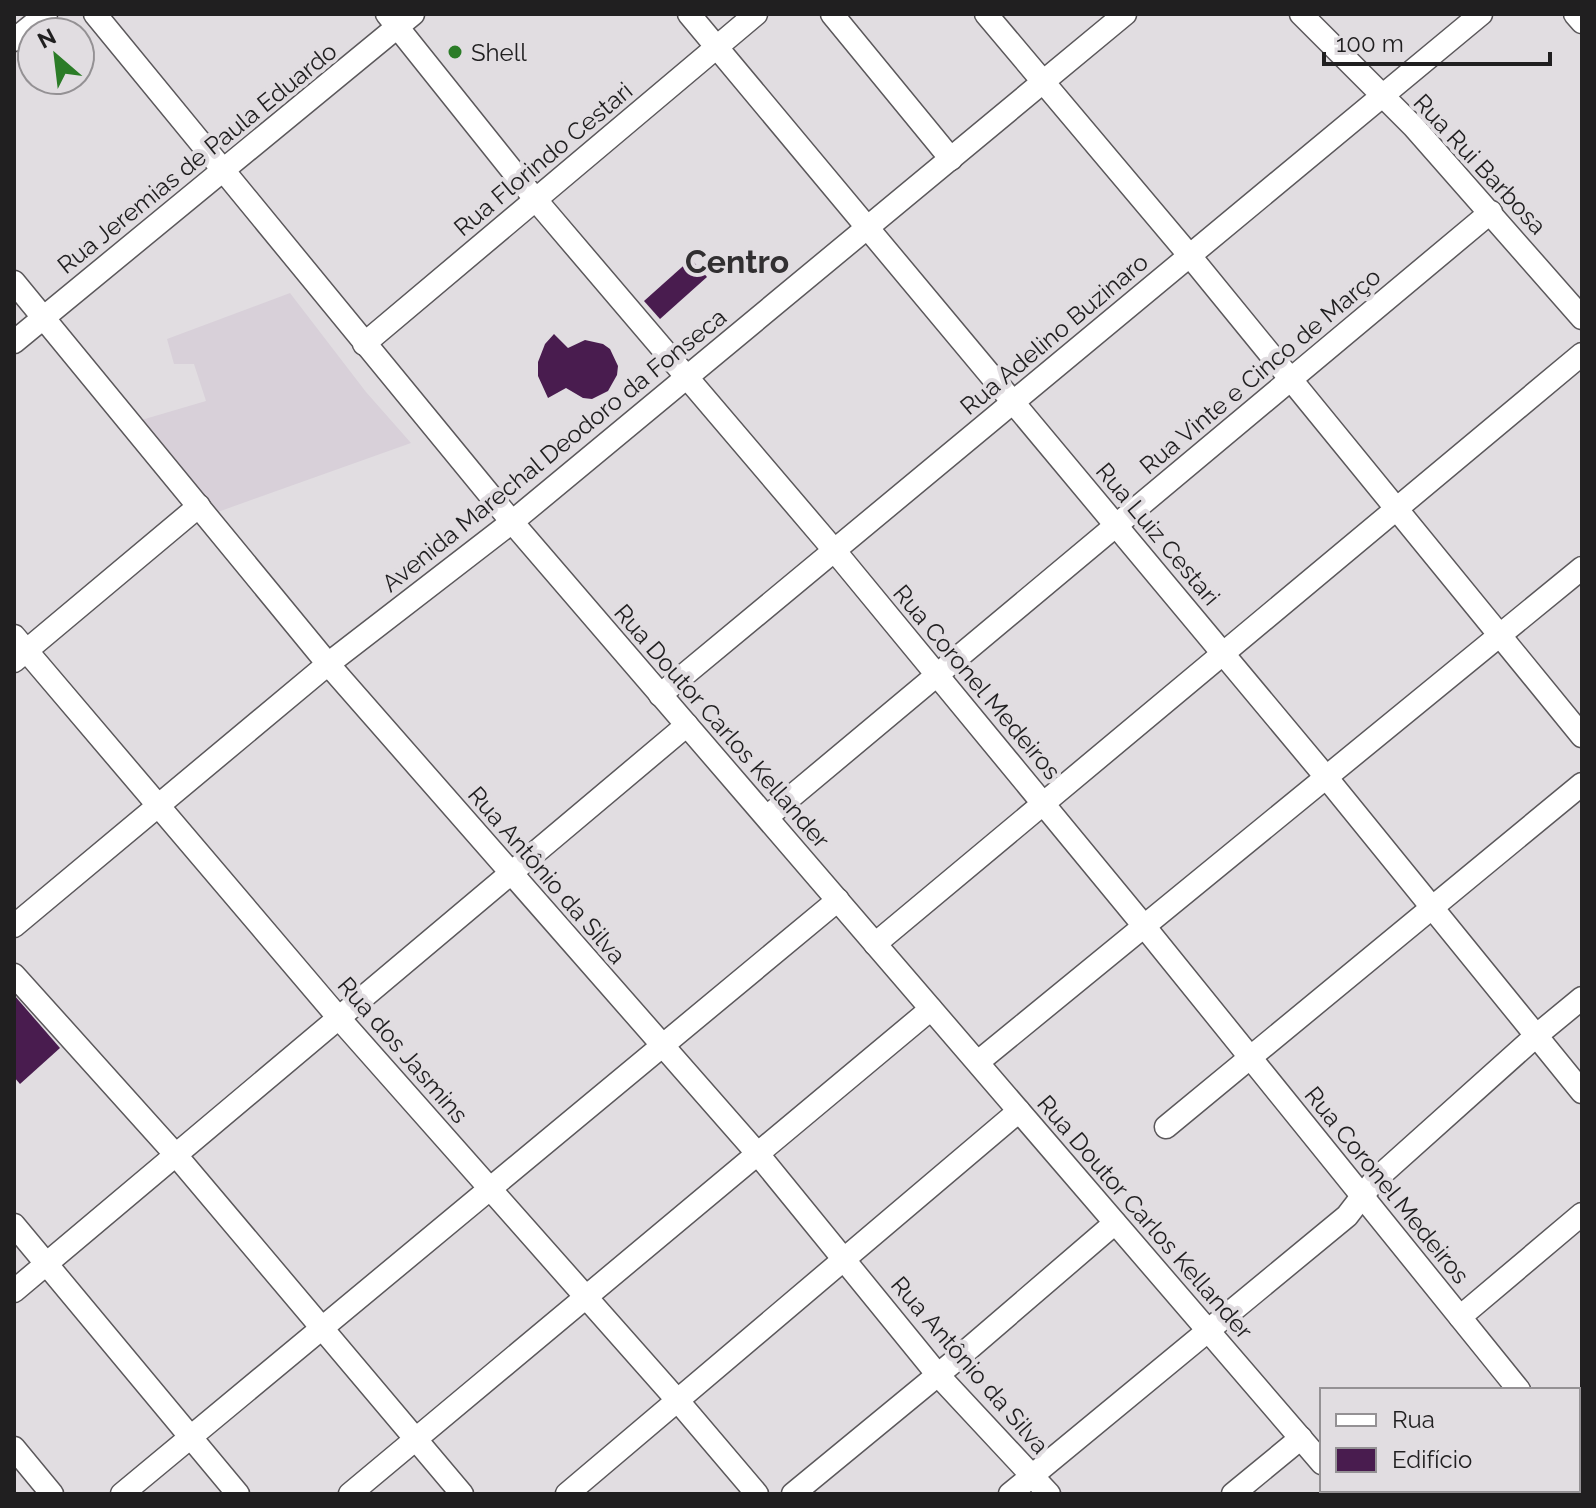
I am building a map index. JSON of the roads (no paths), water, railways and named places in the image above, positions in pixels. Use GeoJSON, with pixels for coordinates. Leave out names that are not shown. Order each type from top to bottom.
{"type":"FeatureCollection","features":[{"type":"Feature","properties":{"kind":"street"},"geometry":{"type":"LineString","coordinates":[[14,40],[46,14]]}},
{"type":"Feature","properties":{"kind":"street","name":"Rua Doutor Carlos Kellander"},"geometry":{"type":"LineString","coordinates":[[95,14],[512,522],[1320,1461]]}},
{"type":"Feature","properties":{"kind":"street","name":"Rua Luiz Cestari"},"geometry":{"type":"LineString","coordinates":[[689,14],[1326,777],[1582,1092]]}},
{"type":"Feature","properties":{"kind":"street","name":"Rua Florindo Cestari"},"geometry":{"type":"LineString","coordinates":[[364,344],[756,14]]}},
{"type":"Feature","properties":{"kind":"street"},"geometry":{"type":"LineString","coordinates":[[832,14],[951,159]]}},
{"type":"Feature","properties":{"kind":"street"},"geometry":{"type":"LineString","coordinates":[[986,14],[1190,256],[1582,736]]}},
{"type":"Feature","properties":{"kind":"street","name":"Avenida Marechal Deodoro da Fonseca"},"geometry":{"type":"LineString","coordinates":[[14,926],[328,664],[512,522],[1125,14]]}},
{"type":"Feature","properties":{"kind":"street","name":"Rua Rui Barbosa"},"geometry":{"type":"LineString","coordinates":[[1301,14],[1414,127],[1582,318]]}},
{"type":"Feature","properties":{"kind":"street","name":"Rua Adelino Buzinaro"},"geometry":{"type":"LineString","coordinates":[[660,695],[1481,14]]}},
{"type":"Feature","properties":{"kind":"street"},"geometry":{"type":"LineString","coordinates":[[1575,14],[1582,22]]}},
{"type":"Feature","properties":{"kind":"street","name":"Rua Jeremias de Paula Eduardo"},"geometry":{"type":"LineString","coordinates":[[14,342],[223,170],[399,18]]}},
{"type":"Feature","properties":{"kind":"street","name":"Rua Coronel Medeiros"},"geometry":{"type":"LineString","coordinates":[[399,18],[535,199],[834,550],[1144,926],[1517,1388]]}},
{"type":"Feature","properties":{"kind":"street","name":"Rua Vinte e Cinco de Março"},"geometry":{"type":"LineString","coordinates":[[767,817],[1491,212]]}},
{"type":"Feature","properties":{"kind":"street","name":"Rua Antônio da Silva"},"geometry":{"type":"LineString","coordinates":[[14,282],[328,664],[757,1153],[938,1375],[1049,1494]]}},
{"type":"Feature","properties":{"kind":"street"},"geometry":{"type":"LineString","coordinates":[[875,944],[1582,354]]}},
{"type":"Feature","properties":{"kind":"street"},"geometry":{"type":"LineString","coordinates":[[18,649],[199,506]]}},
{"type":"Feature","properties":{"kind":"street"},"geometry":{"type":"LineString","coordinates":[[978,1062],[1582,568]]}},
{"type":"Feature","properties":{"kind":"street","name":"Rua dos Jasmins"},"geometry":{"type":"LineString","coordinates":[[18,649],[757,1494]]}},
{"type":"Feature","properties":{"kind":"street"},"geometry":{"type":"LineString","coordinates":[[14,1291],[687,725]]}},
{"type":"Feature","properties":{"kind":"street"},"geometry":{"type":"LineString","coordinates":[[1166,1127],[1582,784]]}},
{"type":"Feature","properties":{"kind":"street"},"geometry":{"type":"LineString","coordinates":[[122,1494],[838,900]]}},
{"type":"Feature","properties":{"kind":"street"},"geometry":{"type":"LineString","coordinates":[[14,975],[175,1154],[462,1494]]}},
{"type":"Feature","properties":{"kind":"street"},"geometry":{"type":"LineString","coordinates":[[1010,1494],[1347,1216],[1374,1181],[1582,998]]}},
{"type":"Feature","properties":{"kind":"street"},"geometry":{"type":"LineString","coordinates":[[350,1494],[931,1009]]}},
{"type":"Feature","properties":{"kind":"street"},"geometry":{"type":"LineString","coordinates":[[567,1494],[1019,1111]]}},
{"type":"Feature","properties":{"kind":"street"},"geometry":{"type":"LineString","coordinates":[[1460,1317],[1582,1214]]}},
{"type":"Feature","properties":{"kind":"street"},"geometry":{"type":"LineString","coordinates":[[793,1494],[1115,1223]]}},
{"type":"Feature","properties":{"kind":"street"},"geometry":{"type":"LineString","coordinates":[[14,1225],[238,1494]]}},
{"type":"Feature","properties":{"kind":"street"},"geometry":{"type":"LineString","coordinates":[[1233,1494],[1301,1438]]}},
{"type":"Feature","properties":{"kind":"street"},"geometry":{"type":"LineString","coordinates":[[14,1448],[52,1494]]}},
{"type":"Feature","properties":{"kind":"place","name":"Shell"},"geometry":{"type":"Point","coordinates":[455,52]}},
{"type":"Feature","properties":{"kind":"district","name":"Centro"},"geometry":{"type":"Point","coordinates":[737,261]}}]}
